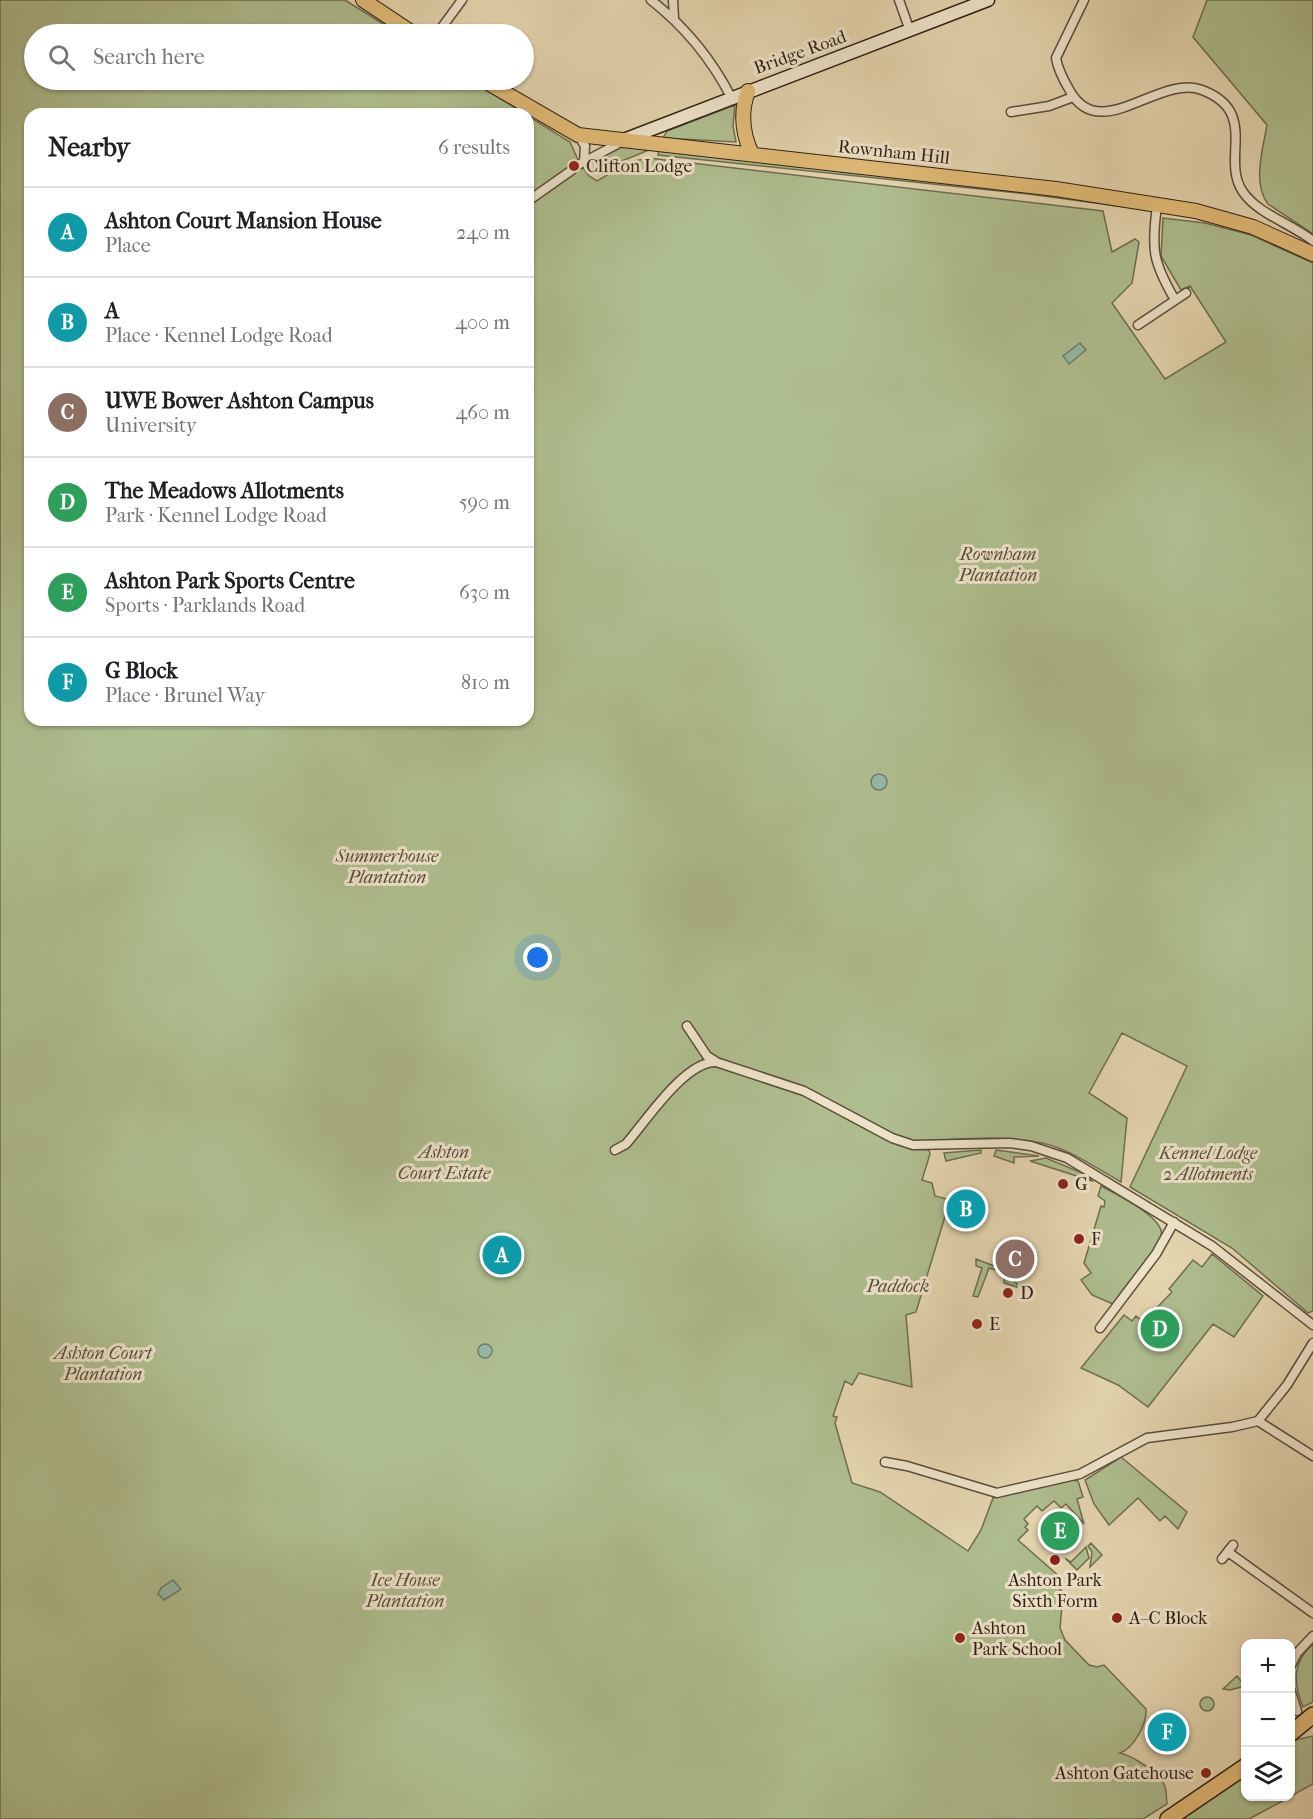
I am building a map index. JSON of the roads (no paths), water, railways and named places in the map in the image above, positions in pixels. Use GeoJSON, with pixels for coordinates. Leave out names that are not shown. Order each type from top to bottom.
{"type":"FeatureCollection","features":[{"type":"Feature","properties":{"kind":"highway"},"geometry":{"type":"LineString","coordinates":[[1295,1731],[1313,1715]]}},
{"type":"Feature","properties":{"kind":"highway"},"geometry":{"type":"LineString","coordinates":[[1295,1733],[1313,1722]]}},
{"type":"Feature","properties":{"kind":"highway"},"geometry":{"type":"LineString","coordinates":[[1295,1735],[1313,1732]]}},
{"type":"Feature","properties":{"kind":"highway"},"geometry":{"type":"LineString","coordinates":[[1168,1819],[1241,1769]]}},
{"type":"Feature","properties":{"kind":"main road"},"geometry":{"type":"LineString","coordinates":[[363,0],[399,24]]}},
{"type":"Feature","properties":{"kind":"main road","name":"Bridge Road"},"geometry":{"type":"LineString","coordinates":[[621,138],[988,0]]}},
{"type":"Feature","properties":{"kind":"main road"},"geometry":{"type":"LineString","coordinates":[[500,90],[531,108]]}},
{"type":"Feature","properties":{"kind":"main road"},"geometry":{"type":"LineString","coordinates":[[748,91],[742,125],[744,138],[752,154]]}},
{"type":"Feature","properties":{"kind":"main road"},"geometry":{"type":"LineString","coordinates":[[534,110],[578,135],[621,138]]}},
{"type":"Feature","properties":{"kind":"main road"},"geometry":{"type":"LineString","coordinates":[[552,120],[621,138]]}},
{"type":"Feature","properties":{"kind":"main road","name":"Rownham Hill"},"geometry":{"type":"LineString","coordinates":[[621,138],[1056,189],[1196,212],[1253,226],[1313,254]]}},
{"type":"Feature","properties":{"kind":"street"},"geometry":{"type":"LineString","coordinates":[[445,24],[462,0]]}},
{"type":"Feature","properties":{"kind":"street"},"geometry":{"type":"LineString","coordinates":[[651,0],[674,18],[720,75],[731,97]]}},
{"type":"Feature","properties":{"kind":"street"},"geometry":{"type":"LineString","coordinates":[[673,0],[674,18]]}},
{"type":"Feature","properties":{"kind":"street"},"geometry":{"type":"LineString","coordinates":[[900,0],[910,31]]}},
{"type":"Feature","properties":{"kind":"street"},"geometry":{"type":"LineString","coordinates":[[1084,0],[1056,58],[1073,97],[1085,109],[1099,113],[1118,110],[1151,96],[1180,88],[1197,89],[1218,99],[1228,108],[1234,121],[1238,180],[1241,190],[1251,202],[1299,230],[1313,242]]}},
{"type":"Feature","properties":{"kind":"street"},"geometry":{"type":"LineString","coordinates":[[1011,112],[1049,106],[1073,97]]}},
{"type":"Feature","properties":{"kind":"street"},"geometry":{"type":"LineString","coordinates":[[578,135],[585,147],[582,163],[621,138]]}},
{"type":"Feature","properties":{"kind":"street"},"geometry":{"type":"LineString","coordinates":[[534,197],[572,170]]}},
{"type":"Feature","properties":{"kind":"street"},"geometry":{"type":"LineString","coordinates":[[1157,206],[1152,248],[1157,265],[1175,300]]}},
{"type":"Feature","properties":{"kind":"street"},"geometry":{"type":"LineString","coordinates":[[1138,325],[1186,293]]}},
{"type":"Feature","properties":{"kind":"street"},"geometry":{"type":"LineString","coordinates":[[687,1026],[707,1056],[716,1062]]}},
{"type":"Feature","properties":{"kind":"street"},"geometry":{"type":"LineString","coordinates":[[615,1150],[626,1144],[686,1075],[705,1061],[716,1062],[804,1091],[892,1138],[913,1145],[1010,1143],[1054,1153],[1086,1167],[1144,1207],[1174,1222],[1221,1252],[1313,1325]]}},
{"type":"Feature","properties":{"kind":"street"},"geometry":{"type":"LineString","coordinates":[[1100,1328],[1156,1254],[1174,1222]]}},
{"type":"Feature","properties":{"kind":"street"},"geometry":{"type":"LineString","coordinates":[[885,1462],[907,1466],[990,1492],[1005,1493],[1080,1474],[1135,1443],[1153,1436],[1232,1427],[1258,1421],[1287,1385],[1313,1343]]}},
{"type":"Feature","properties":{"kind":"street"},"geometry":{"type":"LineString","coordinates":[[1258,1421],[1313,1456]]}},
{"type":"Feature","properties":{"kind":"street"},"geometry":{"type":"LineString","coordinates":[[1228,1552],[1313,1613]]}},
{"type":"Feature","properties":{"kind":"street"},"geometry":{"type":"LineString","coordinates":[[1295,1657],[1313,1636]]}},
{"type":"Feature","properties":{"kind":"street"},"geometry":{"type":"LineString","coordinates":[[1291,1693],[1297,1711]]}},
{"type":"Feature","properties":{"kind":"place","name":"Clifton Lodge"},"geometry":{"type":"Point","coordinates":[574,166]}},
{"type":"Feature","properties":{"kind":"place","name":"G"},"geometry":{"type":"Point","coordinates":[1063,1184]}},
{"type":"Feature","properties":{"kind":"place","name":"A"},"geometry":{"type":"Point","coordinates":[966,1209]}},
{"type":"Feature","properties":{"kind":"place","name":"F"},"geometry":{"type":"Point","coordinates":[1079,1239]}},
{"type":"Feature","properties":{"kind":"place","name":"Ashton Court Mansion House"},"geometry":{"type":"Point","coordinates":[502,1255]}},
{"type":"Feature","properties":{"kind":"place","name":"UWE Bower Ashton Campus"},"geometry":{"type":"Point","coordinates":[1015,1259]}},
{"type":"Feature","properties":{"kind":"place","name":"D"},"geometry":{"type":"Point","coordinates":[1008,1293]}},
{"type":"Feature","properties":{"kind":"place","name":"E"},"geometry":{"type":"Point","coordinates":[977,1324]}},
{"type":"Feature","properties":{"kind":"place","name":"The Meadows Allotments"},"geometry":{"type":"Point","coordinates":[1160,1329]}},
{"type":"Feature","properties":{"kind":"place","name":"Ashton Park Sports Centre"},"geometry":{"type":"Point","coordinates":[1060,1531]}},
{"type":"Feature","properties":{"kind":"place","name":"Ashton Park Sixth Form"},"geometry":{"type":"Point","coordinates":[1055,1560]}},
{"type":"Feature","properties":{"kind":"place","name":"A–C Block"},"geometry":{"type":"Point","coordinates":[1117,1618]}},
{"type":"Feature","properties":{"kind":"place","name":"Ashton Park School"},"geometry":{"type":"Point","coordinates":[960,1638]}},
{"type":"Feature","properties":{"kind":"place","name":"G Block"},"geometry":{"type":"Point","coordinates":[1167,1732]}},
{"type":"Feature","properties":{"kind":"place","name":"Ashton Gatehouse"},"geometry":{"type":"Point","coordinates":[1206,1773]}},
{"type":"Feature","properties":{"kind":"park label","name":"Rownham Plantation"},"geometry":{"type":"Point","coordinates":[998,564]}},
{"type":"Feature","properties":{"kind":"park label","name":"Summerhouse Plantation"},"geometry":{"type":"Point","coordinates":[387,866]}},
{"type":"Feature","properties":{"kind":"park label","name":"Ashton Court Estate"},"geometry":{"type":"Point","coordinates":[444,1162]}},
{"type":"Feature","properties":{"kind":"park label","name":"Kennel Lodge 2 Allotments"},"geometry":{"type":"Point","coordinates":[1208,1163]}},
{"type":"Feature","properties":{"kind":"park label","name":"Paddock"},"geometry":{"type":"Point","coordinates":[898,1286]}},
{"type":"Feature","properties":{"kind":"park label","name":"Ashton Court Plantation"},"geometry":{"type":"Point","coordinates":[103,1363]}},
{"type":"Feature","properties":{"kind":"park label","name":"Ice House Plantation"},"geometry":{"type":"Point","coordinates":[405,1590]}}]}
